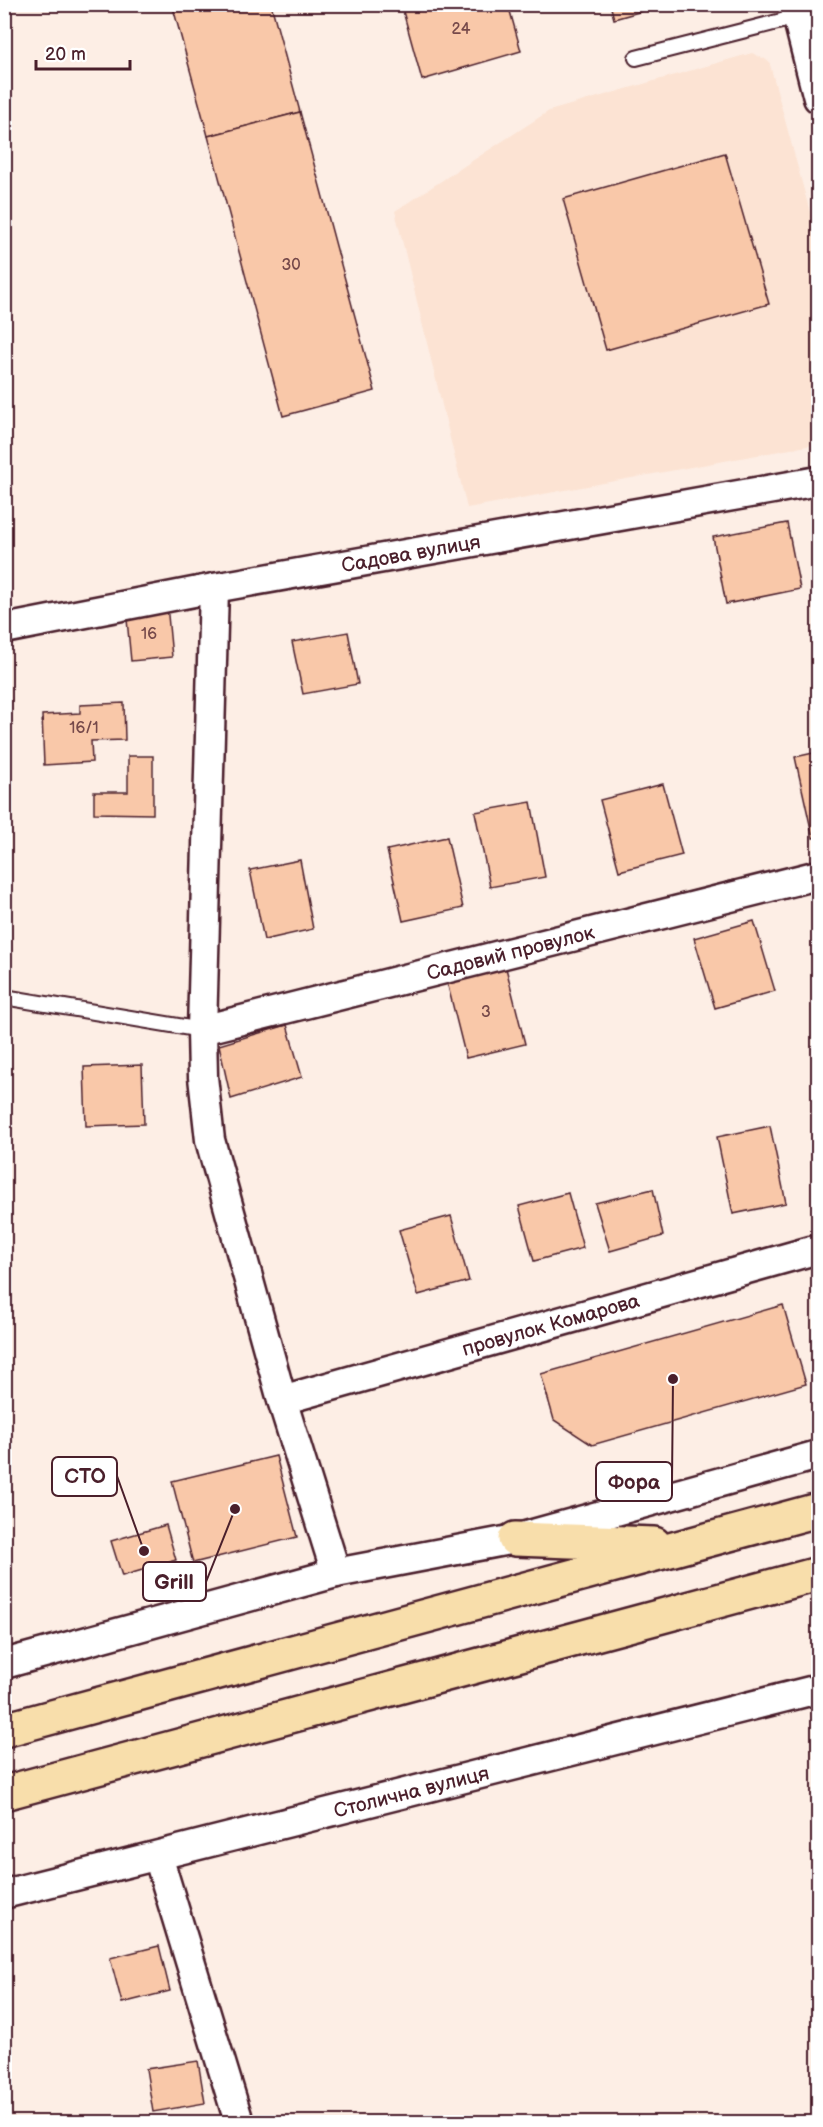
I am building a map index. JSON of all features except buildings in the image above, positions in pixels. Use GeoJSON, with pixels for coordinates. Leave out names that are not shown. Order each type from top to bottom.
{"type":"FeatureCollection","features":[{"type":"Feature","properties":{"kind":"highway"},"geometry":{"type":"LineString","coordinates":[[4,1730],[819,1510]]}},
{"type":"Feature","properties":{"kind":"highway"},"geometry":{"type":"LineString","coordinates":[[515,1539],[686,1545]]}},
{"type":"Feature","properties":{"kind":"highway"},"geometry":{"type":"LineString","coordinates":[[4,1793],[819,1574]]}},
{"type":"Feature","properties":{"kind":"street"},"geometry":{"type":"LineString","coordinates":[[795,11],[819,98]]}},
{"type":"Feature","properties":{"kind":"street","name":"Садова вулиця"},"geometry":{"type":"LineString","coordinates":[[4,629],[214,588],[819,481]]}},
{"type":"Feature","properties":{"kind":"street"},"geometry":{"type":"LineString","coordinates":[[214,588],[202,1077],[210,1140],[282,1400],[336,1573]]}},
{"type":"Feature","properties":{"kind":"street","name":"Садовий провулок"},"geometry":{"type":"LineString","coordinates":[[202,1030],[819,875]]}},
{"type":"Feature","properties":{"kind":"street","name":"провулок Комарова"},"geometry":{"type":"LineString","coordinates":[[282,1400],[819,1249]]}},
{"type":"Feature","properties":{"kind":"street"},"geometry":{"type":"LineString","coordinates":[[4,1664],[336,1573],[515,1539],[819,1455]]}},
{"type":"Feature","properties":{"kind":"street","name":"Столична вулиця"},"geometry":{"type":"LineString","coordinates":[[4,1894],[819,1689]]}},
{"type":"Feature","properties":{"kind":"street"},"geometry":{"type":"LineString","coordinates":[[158,1856],[239,2122]]}},
{"type":"Feature","properties":{"kind":"lane"},"geometry":{"type":"LineString","coordinates":[[636,58],[795,11]]}},
{"type":"Feature","properties":{"kind":"lane"},"geometry":{"type":"LineString","coordinates":[[4,997],[202,1030]]}},
{"type":"Feature","properties":{"kind":"shaded area"},"geometry":{"type":"Polygon","coordinates":[[[752,53],[769,61],[818,242],[818,444],[467,508],[395,211],[549,111],[752,53]]]}},
{"type":"Feature","properties":{"kind":"place","name":"Фора"},"geometry":{"type":"Point","coordinates":[673,1379]}},
{"type":"Feature","properties":{"kind":"place","name":"Grill"},"geometry":{"type":"Point","coordinates":[235,1509]}},
{"type":"Feature","properties":{"kind":"place","name":"СТО"},"geometry":{"type":"Point","coordinates":[144,1551]}}]}
